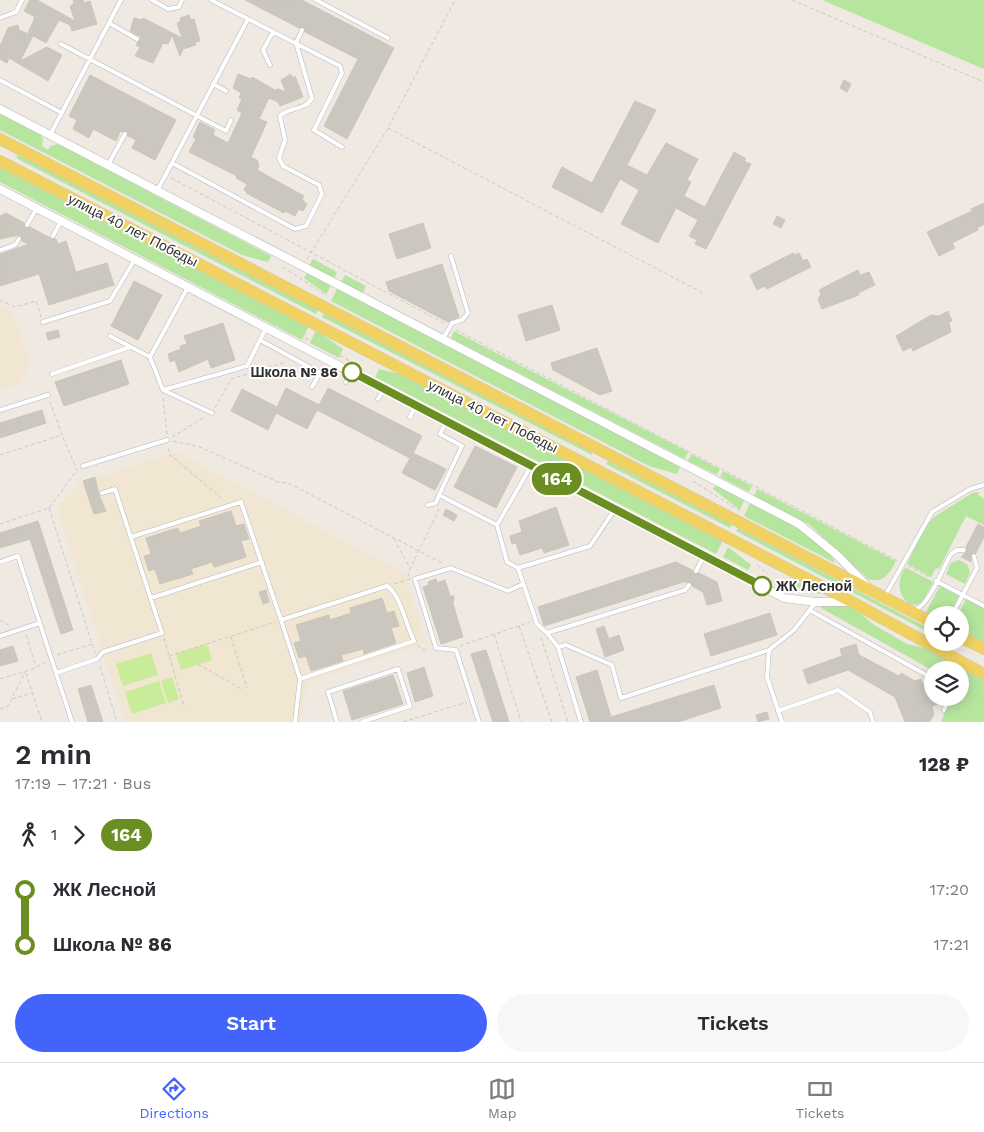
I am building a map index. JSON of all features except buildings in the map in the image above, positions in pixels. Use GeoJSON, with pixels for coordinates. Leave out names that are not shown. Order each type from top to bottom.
{"type":"FeatureCollection","features":[{"type":"Feature","properties":{"kind":"main road","name":"улица 40 лет Победы"},"geometry":{"type":"LineString","coordinates":[[0,139],[924,618]]}},
{"type":"Feature","properties":{"kind":"main road"},"geometry":{"type":"LineString","coordinates":[[4,163],[16,147]]}},
{"type":"Feature","properties":{"kind":"main road","name":"улица 40 лет Победы"},"geometry":{"type":"LineString","coordinates":[[4,163],[852,602],[984,674]]}},
{"type":"Feature","properties":{"kind":"main road"},"geometry":{"type":"LineString","coordinates":[[592,467],[600,450]]}},
{"type":"Feature","properties":{"kind":"main road"},"geometry":{"type":"LineString","coordinates":[[969,642],[984,649]]}},
{"type":"Feature","properties":{"kind":"street","name":"улица 40 лет Победы"},"geometry":{"type":"LineString","coordinates":[[0,109],[799,524],[837,554],[871,591]]}},
{"type":"Feature","properties":{"kind":"street"},"geometry":{"type":"LineString","coordinates":[[0,189],[784,598],[816,602],[852,602]]}},
{"type":"Feature","properties":{"kind":"lane"},"geometry":{"type":"LineString","coordinates":[[0,18],[16,12],[22,0]]}},
{"type":"Feature","properties":{"kind":"lane"},"geometry":{"type":"LineString","coordinates":[[50,135],[121,0]]}},
{"type":"Feature","properties":{"kind":"lane"},"geometry":{"type":"LineString","coordinates":[[152,0],[168,8],[179,7],[182,0]]}},
{"type":"Feature","properties":{"kind":"lane"},"geometry":{"type":"LineString","coordinates":[[211,0],[340,66],[342,73],[314,126],[316,133],[342,147]]}},
{"type":"Feature","properties":{"kind":"lane"},"geometry":{"type":"LineString","coordinates":[[314,7],[316,0],[388,38]]}},
{"type":"Feature","properties":{"kind":"lane"},"geometry":{"type":"LineString","coordinates":[[157,191],[248,19]]}},
{"type":"Feature","properties":{"kind":"lane"},"geometry":{"type":"LineString","coordinates":[[109,23],[137,39]]}},
{"type":"Feature","properties":{"kind":"lane"},"geometry":{"type":"LineString","coordinates":[[172,163],[295,229],[306,226],[322,194],[319,185],[283,166],[279,158],[285,140],[280,116],[285,112],[308,104],[312,98],[296,43],[302,30]]}},
{"type":"Feature","properties":{"kind":"lane"},"geometry":{"type":"LineString","coordinates":[[270,65],[263,50],[273,32]]}},
{"type":"Feature","properties":{"kind":"lane"},"geometry":{"type":"LineString","coordinates":[[61,44],[226,131],[232,120]]}},
{"type":"Feature","properties":{"kind":"lane"},"geometry":{"type":"LineString","coordinates":[[0,80],[62,113]]}},
{"type":"Feature","properties":{"kind":"lane"},"geometry":{"type":"LineString","coordinates":[[213,84],[226,91]]}},
{"type":"Feature","properties":{"kind":"lane"},"geometry":{"type":"LineString","coordinates":[[108,166],[125,134]]}},
{"type":"Feature","properties":{"kind":"lane"},"geometry":{"type":"LineString","coordinates":[[27,225],[37,208]]}},
{"type":"Feature","properties":{"kind":"lane"},"geometry":{"type":"LineString","coordinates":[[53,236],[61,221]]}},
{"type":"Feature","properties":{"kind":"lane"},"geometry":{"type":"LineString","coordinates":[[0,250],[15,245],[19,239]]}},
{"type":"Feature","properties":{"kind":"lane"},"geometry":{"type":"LineString","coordinates":[[443,339],[449,326],[462,320],[468,313],[451,256]]}},
{"type":"Feature","properties":{"kind":"lane"},"geometry":{"type":"LineString","coordinates":[[43,322],[110,301],[135,259]]}},
{"type":"Feature","properties":{"kind":"lane"},"geometry":{"type":"LineString","coordinates":[[150,357],[188,287]]}},
{"type":"Feature","properties":{"kind":"lane"},"geometry":{"type":"LineString","coordinates":[[163,390],[247,366],[267,328]]}},
{"type":"Feature","properties":{"kind":"lane"},"geometry":{"type":"LineString","coordinates":[[110,336],[150,357],[163,390],[212,414]]}},
{"type":"Feature","properties":{"kind":"lane"},"geometry":{"type":"LineString","coordinates":[[260,340],[320,373],[312,387]]}},
{"type":"Feature","properties":{"kind":"lane"},"geometry":{"type":"LineString","coordinates":[[52,374],[130,347]]}},
{"type":"Feature","properties":{"kind":"lane"},"geometry":{"type":"LineString","coordinates":[[346,382],[352,372]]}},
{"type":"Feature","properties":{"kind":"lane"},"geometry":{"type":"LineString","coordinates":[[378,399],[384,389]]}},
{"type":"Feature","properties":{"kind":"lane"},"geometry":{"type":"LineString","coordinates":[[0,410],[48,395]]}},
{"type":"Feature","properties":{"kind":"lane"},"geometry":{"type":"LineString","coordinates":[[410,416],[416,405]]}},
{"type":"Feature","properties":{"kind":"lane"},"geometry":{"type":"LineString","coordinates":[[428,504],[436,503],[462,446],[440,434],[447,421]]}},
{"type":"Feature","properties":{"kind":"lane"},"geometry":{"type":"LineString","coordinates":[[83,466],[167,440]]}},
{"type":"Feature","properties":{"kind":"lane"},"geometry":{"type":"LineString","coordinates":[[531,466],[497,525],[507,562],[518,568],[536,622],[547,632],[558,647],[581,722]]}},
{"type":"Feature","properties":{"kind":"lane"},"geometry":{"type":"LineString","coordinates":[[884,598],[932,512],[970,489],[984,485]]}},
{"type":"Feature","properties":{"kind":"lane"},"geometry":{"type":"LineString","coordinates":[[56,673],[97,659],[103,652],[162,633],[116,489],[102,493]]}},
{"type":"Feature","properties":{"kind":"lane"},"geometry":{"type":"LineString","coordinates":[[439,495],[497,525]]}},
{"type":"Feature","properties":{"kind":"lane"},"geometry":{"type":"LineString","coordinates":[[131,537],[241,502],[300,678],[295,722]]}},
{"type":"Feature","properties":{"kind":"lane"},"geometry":{"type":"LineString","coordinates":[[518,568],[590,546],[615,509]]}},
{"type":"Feature","properties":{"kind":"lane"},"geometry":{"type":"LineString","coordinates":[[911,611],[920,608],[927,601],[951,554],[957,550],[964,550]]}},
{"type":"Feature","properties":{"kind":"lane"},"geometry":{"type":"LineString","coordinates":[[0,562],[18,556],[72,722]]}},
{"type":"Feature","properties":{"kind":"lane"},"geometry":{"type":"LineString","coordinates":[[696,571],[704,556]]}},
{"type":"Feature","properties":{"kind":"lane"},"geometry":{"type":"LineString","coordinates":[[956,606],[977,568],[974,556]]}},
{"type":"Feature","properties":{"kind":"lane"},"geometry":{"type":"LineString","coordinates":[[151,598],[262,562]]}},
{"type":"Feature","properties":{"kind":"lane"},"geometry":{"type":"LineString","coordinates":[[479,722],[456,650],[436,648],[415,579],[451,568],[508,591],[523,584]]}},
{"type":"Feature","properties":{"kind":"lane"},"geometry":{"type":"LineString","coordinates":[[936,581],[984,606]]}},
{"type":"Feature","properties":{"kind":"lane"},"geometry":{"type":"LineString","coordinates":[[547,632],[685,590],[689,585]]}},
{"type":"Feature","properties":{"kind":"lane"},"geometry":{"type":"LineString","coordinates":[[280,620],[387,586],[395,591],[406,626],[414,642],[300,678]]}},
{"type":"Feature","properties":{"kind":"lane"},"geometry":{"type":"LineString","coordinates":[[558,647],[566,645],[612,665],[621,698],[769,650],[794,630],[811,611],[816,602]]}},
{"type":"Feature","properties":{"kind":"lane"},"geometry":{"type":"LineString","coordinates":[[811,611],[924,674]]}},
{"type":"Feature","properties":{"kind":"lane"},"geometry":{"type":"LineString","coordinates":[[0,636],[40,623]]}},
{"type":"Feature","properties":{"kind":"lane"},"geometry":{"type":"LineString","coordinates":[[769,650],[767,677],[782,722]]}},
{"type":"Feature","properties":{"kind":"lane"},"geometry":{"type":"LineString","coordinates":[[337,722],[328,692],[398,669],[410,706],[362,722]]}},
{"type":"Feature","properties":{"kind":"lane"},"geometry":{"type":"LineString","coordinates":[[778,711],[838,690],[870,712],[873,722]]}},
{"type":"Feature","properties":{"kind":"lane"},"geometry":{"type":"LineString","coordinates":[[944,710],[946,706]]}},
{"type":"Feature","properties":{"kind":"path"},"geometry":{"type":"LineString","coordinates":[[303,266],[309,253],[388,128],[455,0]]}},
{"type":"Feature","properties":{"kind":"path"},"geometry":{"type":"LineString","coordinates":[[792,0],[984,82]]}},
{"type":"Feature","properties":{"kind":"path"},"geometry":{"type":"LineString","coordinates":[[388,128],[705,294]]}},
{"type":"Feature","properties":{"kind":"path"},"geometry":{"type":"LineString","coordinates":[[166,175],[309,253],[936,581]]}},
{"type":"Feature","properties":{"kind":"path"},"geometry":{"type":"LineString","coordinates":[[283,267],[327,296]]}},
{"type":"Feature","properties":{"kind":"path"},"geometry":{"type":"LineString","coordinates":[[0,300],[15,307],[36,300],[43,322]]}},
{"type":"Feature","properties":{"kind":"path"},"geometry":{"type":"LineString","coordinates":[[305,338],[352,362]]}},
{"type":"Feature","properties":{"kind":"path"},"geometry":{"type":"LineString","coordinates":[[167,440],[212,414],[231,379],[294,360]]}},
{"type":"Feature","properties":{"kind":"path"},"geometry":{"type":"LineString","coordinates":[[163,390],[169,454],[231,505]]}},
{"type":"Feature","properties":{"kind":"path"},"geometry":{"type":"LineString","coordinates":[[0,524],[49,508],[77,470],[48,395]]}},
{"type":"Feature","properties":{"kind":"path"},"geometry":{"type":"LineString","coordinates":[[0,455],[62,435]]}},
{"type":"Feature","properties":{"kind":"path"},"geometry":{"type":"LineString","coordinates":[[167,440],[200,447],[278,482],[288,483],[451,568]]}},
{"type":"Feature","properties":{"kind":"path"},"geometry":{"type":"LineString","coordinates":[[693,481],[740,510]]}},
{"type":"Feature","properties":{"kind":"path"},"geometry":{"type":"LineString","coordinates":[[49,508],[117,722]]}},
{"type":"Feature","properties":{"kind":"path"},"geometry":{"type":"LineString","coordinates":[[387,586],[410,579],[408,573],[410,568],[437,513]]}},
{"type":"Feature","properties":{"kind":"path"},"geometry":{"type":"LineString","coordinates":[[394,538],[410,568]]}},
{"type":"Feature","properties":{"kind":"path"},"geometry":{"type":"LineString","coordinates":[[0,620],[26,635],[36,668]]}},
{"type":"Feature","properties":{"kind":"path"},"geometry":{"type":"LineString","coordinates":[[169,656],[280,620]]}},
{"type":"Feature","properties":{"kind":"path"},"geometry":{"type":"LineString","coordinates":[[458,646],[536,622],[568,722]]}},
{"type":"Feature","properties":{"kind":"path"},"geometry":{"type":"LineString","coordinates":[[519,626],[552,722]]}},
{"type":"Feature","properties":{"kind":"path"},"geometry":{"type":"LineString","coordinates":[[162,633],[184,706]]}},
{"type":"Feature","properties":{"kind":"path"},"geometry":{"type":"LineString","coordinates":[[494,634],[521,722]]}},
{"type":"Feature","properties":{"kind":"path"},"geometry":{"type":"LineString","coordinates":[[231,636],[247,688]]}},
{"type":"Feature","properties":{"kind":"path"},"geometry":{"type":"LineString","coordinates":[[414,642],[422,650],[436,648]]}},
{"type":"Feature","properties":{"kind":"path"},"geometry":{"type":"LineString","coordinates":[[0,679],[36,668],[51,657],[92,644]]}},
{"type":"Feature","properties":{"kind":"path"},"geometry":{"type":"LineString","coordinates":[[198,664],[243,690]]}},
{"type":"Feature","properties":{"kind":"path"},"geometry":{"type":"LineString","coordinates":[[26,671],[42,722]]}},
{"type":"Feature","properties":{"kind":"path"},"geometry":{"type":"LineString","coordinates":[[0,709],[8,706],[26,671]]}},
{"type":"Feature","properties":{"kind":"path"},"geometry":{"type":"LineString","coordinates":[[11,699],[32,692]]}},
{"type":"Feature","properties":{"kind":"path"},"geometry":{"type":"LineString","coordinates":[[403,722],[472,700]]}},
{"type":"Feature","properties":{"kind":"shaded area"},"geometry":{"type":"Polygon","coordinates":[[[0,304],[13,312],[30,363],[20,384],[0,390],[0,304]]]}},
{"type":"Feature","properties":{"kind":"shaded area"},"geometry":{"type":"Polygon","coordinates":[[[177,452],[405,574],[426,643],[307,682],[301,722],[125,722],[57,508],[79,483],[177,452]]]}},
{"type":"Feature","properties":{"kind":"green space"},"geometry":{"type":"Polygon","coordinates":[[[822,0],[984,0],[984,69],[822,0]]]}},
{"type":"Feature","properties":{"kind":"green space"},"geometry":{"type":"Polygon","coordinates":[[[0,114],[40,134],[43,139],[42,146],[48,150],[51,146],[58,144],[271,256],[268,262],[242,255],[0,130],[0,114]]]}},
{"type":"Feature","properties":{"kind":"green space"},"geometry":{"type":"Polygon","coordinates":[[[18,154],[318,310],[316,314],[16,158],[18,154]]]}},
{"type":"Feature","properties":{"kind":"green space"},"geometry":{"type":"Polygon","coordinates":[[[0,166],[309,326],[302,340],[0,182],[0,166]]]}},
{"type":"Feature","properties":{"kind":"green space"},"geometry":{"type":"Polygon","coordinates":[[[313,259],[337,272],[334,278],[309,265],[313,259]]]}},
{"type":"Feature","properties":{"kind":"green space"},"geometry":{"type":"Polygon","coordinates":[[[307,273],[331,286],[326,294],[304,278],[307,273]]]}},
{"type":"Feature","properties":{"kind":"green space"},"geometry":{"type":"Polygon","coordinates":[[[345,275],[366,286],[363,293],[341,282],[345,275]]]}},
{"type":"Feature","properties":{"kind":"green space"},"geometry":{"type":"Polygon","coordinates":[[[337,289],[680,467],[677,474],[649,466],[331,301],[337,289]]]}},
{"type":"Feature","properties":{"kind":"green space"},"geometry":{"type":"Polygon","coordinates":[[[324,313],[592,452],[592,455],[322,317],[324,313]]]}},
{"type":"Feature","properties":{"kind":"green space"},"geometry":{"type":"Polygon","coordinates":[[[316,330],[343,349],[339,358],[310,343],[316,330]]]}},
{"type":"Feature","properties":{"kind":"green space"},"geometry":{"type":"Polygon","coordinates":[[[454,331],[688,452],[685,459],[451,338],[454,331]]]}},
{"type":"Feature","properties":{"kind":"green space"},"geometry":{"type":"Polygon","coordinates":[[[379,369],[401,374],[723,540],[716,554],[375,377],[379,369]]]}},
{"type":"Feature","properties":{"kind":"green space"},"geometry":{"type":"Polygon","coordinates":[[[691,454],[720,469],[717,475],[688,461],[691,454]]]}},
{"type":"Feature","properties":{"kind":"green space"},"geometry":{"type":"Polygon","coordinates":[[[608,461],[732,524],[730,528],[606,464],[608,461]]]}},
{"type":"Feature","properties":{"kind":"green space"},"geometry":{"type":"Polygon","coordinates":[[[723,471],[752,486],[749,492],[720,477],[723,471]]]}},
{"type":"Feature","properties":{"kind":"green space"},"geometry":{"type":"Polygon","coordinates":[[[716,485],[744,500],[740,510],[713,489],[716,485]]]}},
{"type":"Feature","properties":{"kind":"green space"},"geometry":{"type":"Polygon","coordinates":[[[757,489],[896,561],[891,570],[882,579],[868,579],[810,525],[754,496],[757,489]]]}},
{"type":"Feature","properties":{"kind":"green space"},"geometry":{"type":"Polygon","coordinates":[[[979,492],[978,495],[984,499],[984,525],[966,516],[939,569],[936,568],[931,577],[907,564],[924,529],[934,517],[972,493],[979,492]]]}},
{"type":"Feature","properties":{"kind":"green space"},"geometry":{"type":"Polygon","coordinates":[[[750,503],[811,537],[831,555],[835,563],[744,516],[750,503]]]}},
{"type":"Feature","properties":{"kind":"green space"},"geometry":{"type":"Polygon","coordinates":[[[738,528],[924,626],[924,630],[736,531],[738,528]]]}},
{"type":"Feature","properties":{"kind":"green space"},"geometry":{"type":"Polygon","coordinates":[[[728,547],[751,565],[748,570],[723,557],[728,547]]]}},
{"type":"Feature","properties":{"kind":"green space"},"geometry":{"type":"Polygon","coordinates":[[[959,560],[967,564],[970,572],[965,584],[946,574],[951,563],[959,560]]]}},
{"type":"Feature","properties":{"kind":"green space"},"geometry":{"type":"Polygon","coordinates":[[[905,567],[933,582],[923,601],[917,605],[909,604],[900,591],[899,586],[905,567]]]}},
{"type":"Feature","properties":{"kind":"green space"},"geometry":{"type":"Polygon","coordinates":[[[790,580],[812,587],[822,594],[785,589],[790,580]]]}},
{"type":"Feature","properties":{"kind":"green space"},"geometry":{"type":"Polygon","coordinates":[[[940,586],[959,596],[954,606],[929,606],[940,586]]]}},
{"type":"Feature","properties":{"kind":"green space"},"geometry":{"type":"Polygon","coordinates":[[[966,599],[984,608],[984,643],[969,635],[969,606],[962,606],[966,599]]]}},
{"type":"Feature","properties":{"kind":"green space"},"geometry":{"type":"Polygon","coordinates":[[[845,604],[860,613],[874,625],[907,644],[924,648],[924,651],[934,651],[952,661],[924,661],[924,666],[821,608],[822,605],[845,604]]]}},
{"type":"Feature","properties":{"kind":"green space"},"geometry":{"type":"Polygon","coordinates":[[[207,644],[212,660],[181,670],[176,654],[207,644]]]}},
{"type":"Feature","properties":{"kind":"green space"},"geometry":{"type":"Polygon","coordinates":[[[151,653],[158,675],[123,686],[116,664],[151,653]]]}},
{"type":"Feature","properties":{"kind":"green space"},"geometry":{"type":"Polygon","coordinates":[[[969,670],[984,678],[984,722],[941,722],[947,706],[969,706],[969,670]]]}},
{"type":"Feature","properties":{"kind":"green space"},"geometry":{"type":"Polygon","coordinates":[[[172,677],[179,699],[168,703],[161,681],[172,677]]]}},
{"type":"Feature","properties":{"kind":"green space"},"geometry":{"type":"Polygon","coordinates":[[[159,681],[166,703],[132,714],[125,692],[159,681]]]}},
{"type":"Feature","properties":{"kind":"bus line","name":"164"},"geometry":{"type":"LineString","coordinates":[[352,372],[762,586]]}},
{"type":"Feature","properties":{"kind":"place","name":"Школа № 86"},"geometry":{"type":"Point","coordinates":[352,372]}},
{"type":"Feature","properties":{"kind":"place","name":"ЖК Лесной"},"geometry":{"type":"Point","coordinates":[762,586]}}]}
